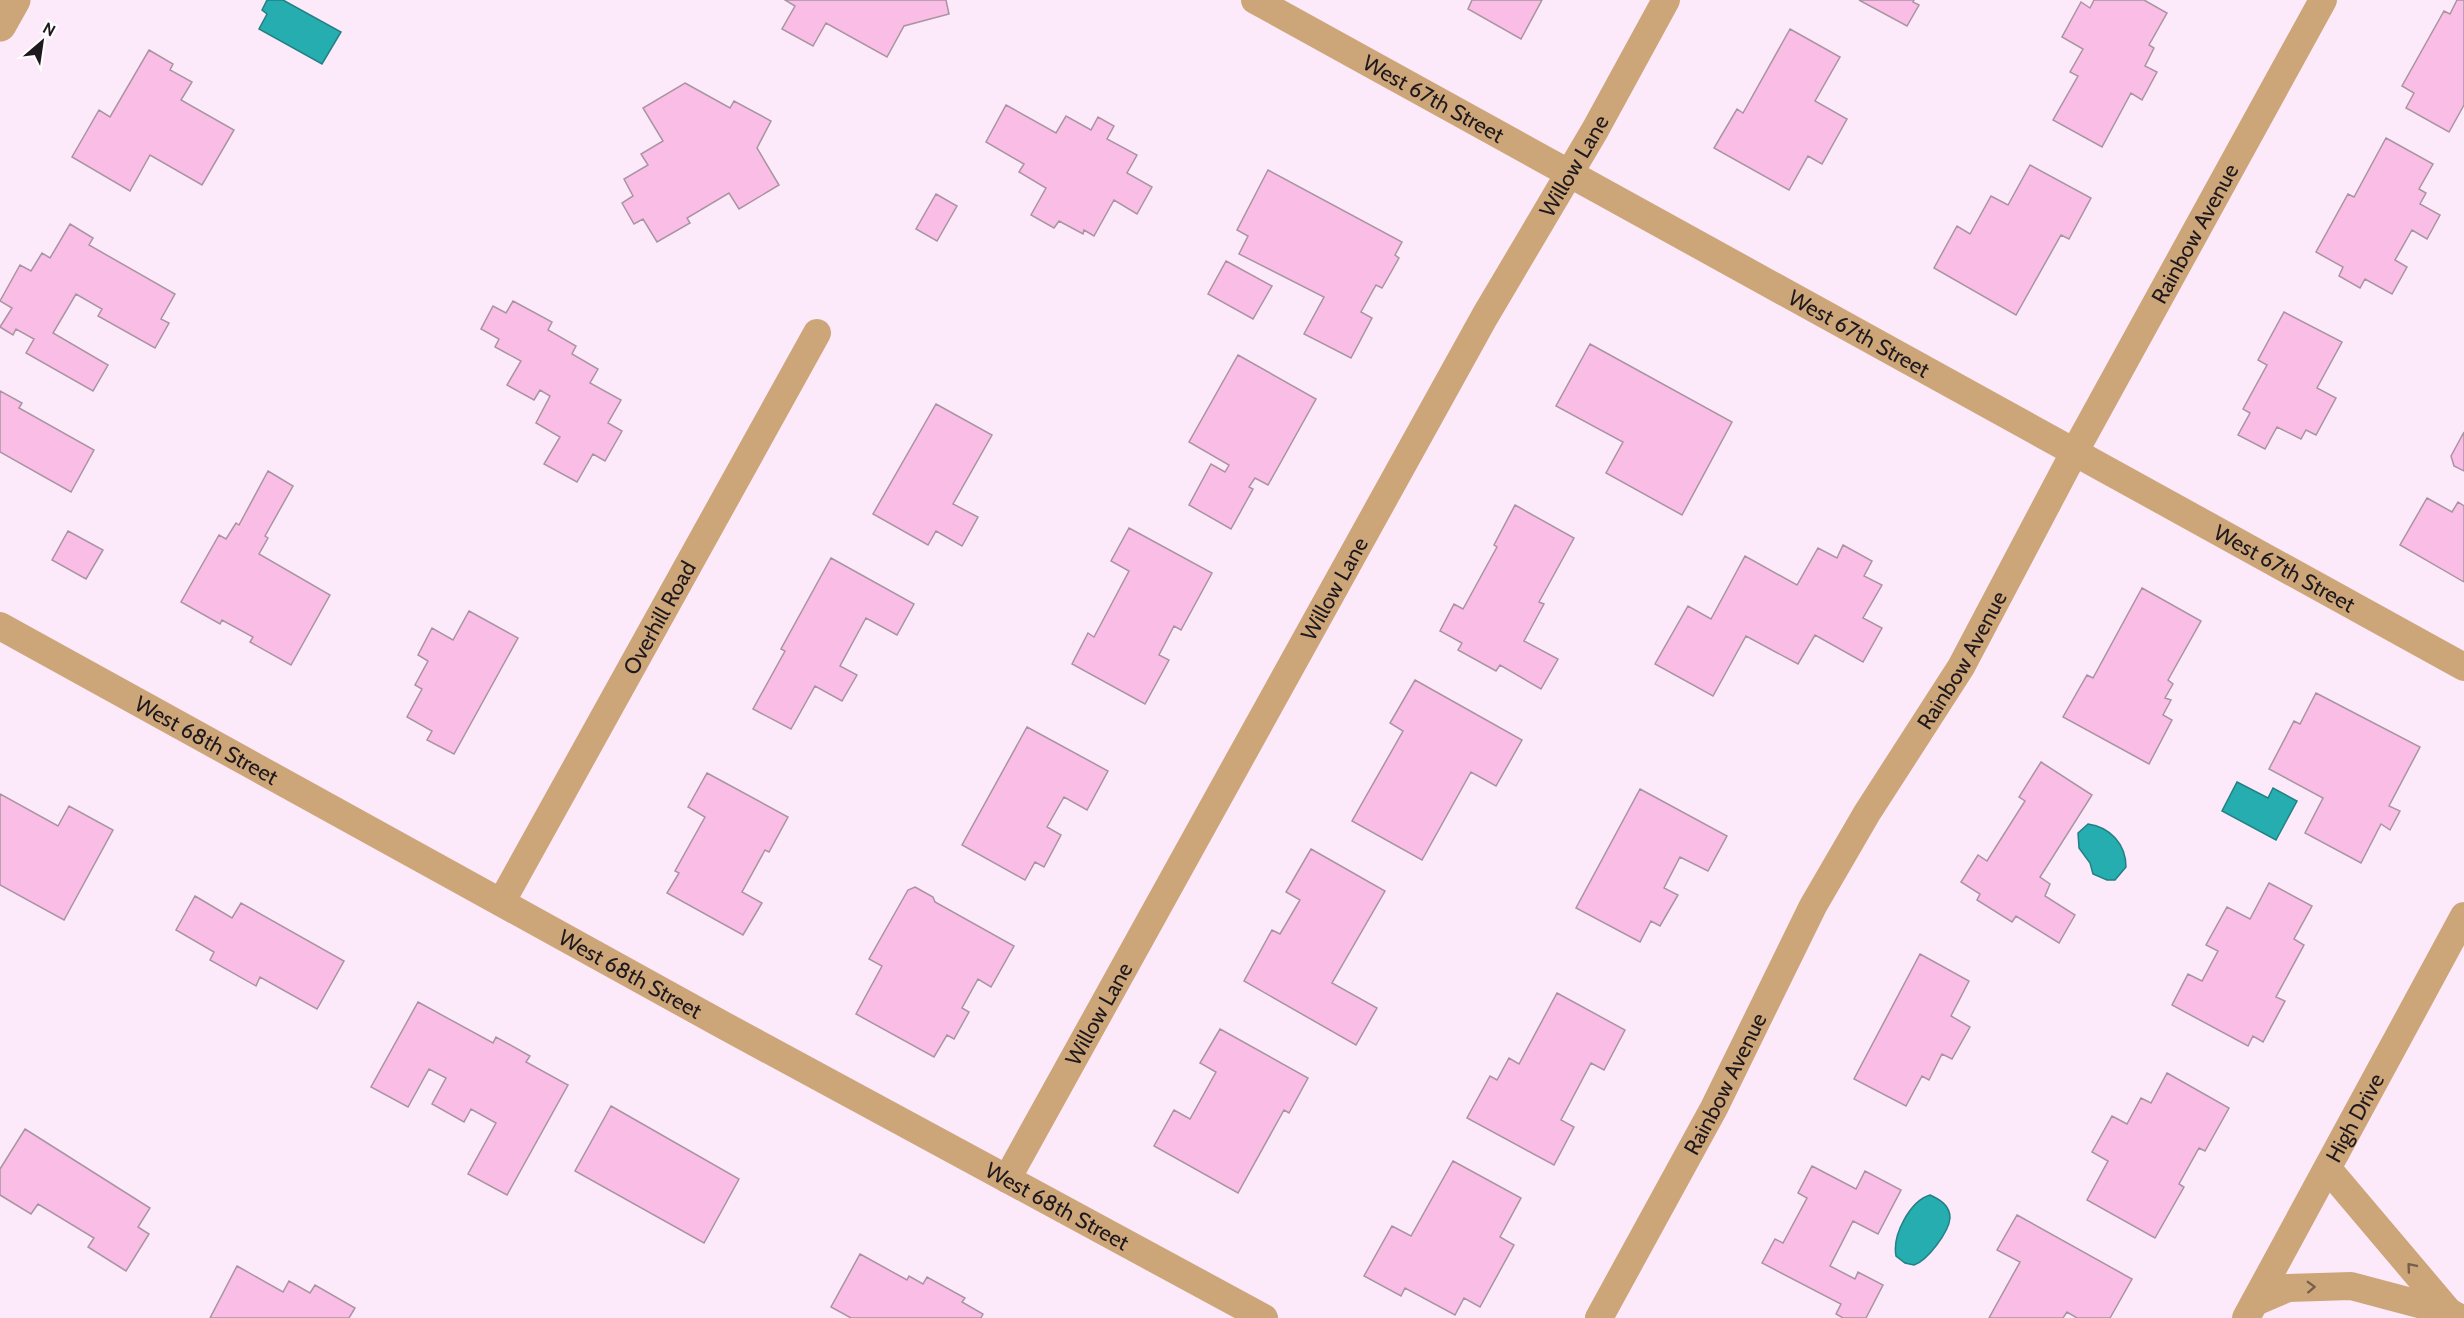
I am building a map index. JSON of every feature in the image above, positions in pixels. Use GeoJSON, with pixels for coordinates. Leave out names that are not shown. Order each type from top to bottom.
{"type":"FeatureCollection","features":[{"type":"Feature","properties":{"kind":"street"},"geometry":{"type":"LineString","coordinates":[[0,24],[14,0]]}},
{"type":"Feature","properties":{"kind":"street","name":"West 67th Street"},"geometry":{"type":"LineString","coordinates":[[1256,0],[2464,667]]}},
{"type":"Feature","properties":{"kind":"street","name":"Willow Lane"},"geometry":{"type":"LineString","coordinates":[[1007,1179],[1480,326],[1594,130],[1666,0]]}},
{"type":"Feature","properties":{"kind":"street","name":"Rainbow Avenue"},"geometry":{"type":"LineString","coordinates":[[1599,1318],[1714,1108],[1813,906],[1867,813],[1961,667],[2075,451],[2323,0]]}},
{"type":"Feature","properties":{"kind":"street","name":"Overhill Road"},"geometry":{"type":"LineString","coordinates":[[502,901],[817,333]]}},
{"type":"Feature","properties":{"kind":"street","name":"West 68th Street"},"geometry":{"type":"LineString","coordinates":[[0,626],[1264,1318]]}},
{"type":"Feature","properties":{"kind":"street","name":"High Drive"},"geometry":{"type":"LineString","coordinates":[[2250,1310],[2464,916]]}},
{"type":"Feature","properties":{"kind":"street"},"geometry":{"type":"LineString","coordinates":[[2328,1169],[2455,1315]]}},
{"type":"Feature","properties":{"kind":"street"},"geometry":{"type":"LineString","coordinates":[[2250,1310],[2288,1288],[2351,1286],[2455,1315]]}},
{"type":"Feature","properties":{"kind":"water"},"geometry":{"type":"Polygon","coordinates":[[[267,0],[283,0],[341,32],[322,64],[259,29],[267,14],[262,10],[267,0]]]}},
{"type":"Feature","properties":{"kind":"water"},"geometry":{"type":"Polygon","coordinates":[[[2237,782],[2268,798],[2273,788],[2297,801],[2276,840],[2222,811],[2237,782]]]}},
{"type":"Feature","properties":{"kind":"water"},"geometry":{"type":"Polygon","coordinates":[[[2088,824],[2110,833],[2120,844],[2126,867],[2115,880],[2107,880],[2093,874],[2090,863],[2079,848],[2078,833],[2088,824]]]}},
{"type":"Feature","properties":{"kind":"water"},"geometry":{"type":"Polygon","coordinates":[[[1930,1195],[1946,1206],[1950,1213],[1949,1224],[1942,1238],[1925,1258],[1914,1265],[1905,1263],[1896,1256],[1895,1248],[1900,1229],[1909,1211],[1923,1198],[1930,1195]]]}},
{"type":"Feature","properties":{"kind":"building"},"geometry":{"type":"Polygon","coordinates":[[[785,0],[946,0],[949,14],[904,26],[887,57],[826,23],[813,46],[782,29],[795,6],[785,0]]]}},
{"type":"Feature","properties":{"kind":"building"},"geometry":{"type":"Polygon","coordinates":[[[1472,0],[1542,0],[1521,39],[1468,9],[1472,0]]]}},
{"type":"Feature","properties":{"kind":"building"},"geometry":{"type":"Polygon","coordinates":[[[1859,0],[1914,0],[1913,2],[1919,5],[1907,26],[1859,0]]]}},
{"type":"Feature","properties":{"kind":"building"},"geometry":{"type":"Polygon","coordinates":[[[2094,0],[2144,0],[2167,13],[2149,45],[2154,48],[2145,66],[2157,72],[2142,100],[2131,93],[2102,147],[2053,120],[2078,76],[2070,72],[2083,49],[2062,37],[2081,2],[2090,8],[2094,0]]]}},
{"type":"Feature","properties":{"kind":"building"},"geometry":{"type":"Polygon","coordinates":[[[2457,0],[2464,0],[2464,105],[2449,132],[2406,108],[2414,93],[2402,86],[2444,11],[2450,14],[2457,0]]]}},
{"type":"Feature","properties":{"kind":"building"},"geometry":{"type":"Polygon","coordinates":[[[1790,29],[1840,57],[1815,101],[1847,119],[1822,164],[1808,156],[1789,190],[1714,148],[1737,109],[1743,113],[1790,29]]]}},
{"type":"Feature","properties":{"kind":"building"},"geometry":{"type":"Polygon","coordinates":[[[149,50],[173,64],[170,70],[192,82],[181,100],[234,130],[202,185],[150,155],[130,191],[72,157],[99,110],[110,117],[149,50]]]}},
{"type":"Feature","properties":{"kind":"building"},"geometry":{"type":"Polygon","coordinates":[[[685,83],[730,108],[734,101],[771,121],[757,148],[779,185],[739,209],[729,193],[687,218],[690,223],[657,242],[643,219],[634,224],[622,203],[633,196],[624,179],[648,165],[641,154],[663,141],[643,108],[685,83]]]}},
{"type":"Feature","properties":{"kind":"building"},"geometry":{"type":"Polygon","coordinates":[[[1006,105],[1056,133],[1066,116],[1091,130],[1098,117],[1114,126],[1107,139],[1137,155],[1127,173],[1152,187],[1137,214],[1114,200],[1094,236],[1084,230],[1083,234],[1059,221],[1054,228],[1031,215],[1046,188],[1019,172],[1024,164],[986,142],[1006,105]]]}},
{"type":"Feature","properties":{"kind":"building"},"geometry":{"type":"Polygon","coordinates":[[[2386,138],[2433,164],[2419,189],[2426,193],[2420,204],[2440,215],[2427,239],[2412,230],[2395,260],[2407,267],[2392,294],[2365,279],[2360,288],[2339,276],[2343,267],[2316,252],[2348,194],[2354,197],[2386,138]]]}},
{"type":"Feature","properties":{"kind":"building"},"geometry":{"type":"Polygon","coordinates":[[[2030,165],[2091,198],[2069,239],[2061,235],[2016,315],[1934,268],[1957,226],[1970,234],[1991,196],[2008,205],[2030,165]]]}},
{"type":"Feature","properties":{"kind":"building"},"geometry":{"type":"Polygon","coordinates":[[[1268,170],[1402,242],[1395,255],[1399,258],[1382,288],[1376,285],[1361,312],[1372,318],[1351,358],[1304,334],[1324,297],[1239,254],[1248,236],[1237,230],[1268,170]]]}},
{"type":"Feature","properties":{"kind":"building"},"geometry":{"type":"Polygon","coordinates":[[[936,194],[957,206],[937,241],[916,229],[936,194]]]}},
{"type":"Feature","properties":{"kind":"building"},"geometry":{"type":"Polygon","coordinates":[[[70,224],[93,238],[89,245],[175,294],[161,319],[169,323],[155,348],[98,316],[102,309],[76,294],[53,333],[108,365],[93,391],[26,353],[34,339],[16,329],[13,335],[0,327],[12,308],[0,301],[20,265],[31,271],[42,253],[50,258],[70,224]]]}},
{"type":"Feature","properties":{"kind":"building"},"geometry":{"type":"Polygon","coordinates":[[[1226,261],[1272,286],[1253,319],[1208,294],[1226,261]]]}},
{"type":"Feature","properties":{"kind":"building"},"geometry":{"type":"Polygon","coordinates":[[[513,301],[552,322],[548,330],[576,346],[572,354],[598,369],[590,383],[621,400],[608,423],[622,431],[605,461],[593,454],[577,482],[544,464],[560,437],[536,423],[550,396],[540,390],[534,400],[507,385],[521,361],[495,347],[499,339],[481,329],[493,306],[506,313],[513,301]]]}},
{"type":"Feature","properties":{"kind":"building"},"geometry":{"type":"Polygon","coordinates":[[[2284,312],[2342,342],[2317,388],[2336,398],[2316,435],[2306,430],[2301,439],[2277,427],[2265,449],[2238,435],[2250,413],[2243,409],[2267,365],[2258,360],[2284,312]]]}},
{"type":"Feature","properties":{"kind":"building"},"geometry":{"type":"Polygon","coordinates":[[[1590,344],[1732,422],[1682,515],[1606,473],[1623,442],[1556,406],[1590,344]]]}},
{"type":"Feature","properties":{"kind":"building"},"geometry":{"type":"Polygon","coordinates":[[[1238,355],[1316,399],[1268,485],[1255,478],[1249,487],[1253,489],[1231,529],[1189,505],[1211,464],[1225,472],[1229,465],[1189,442],[1238,355]]]}},
{"type":"Feature","properties":{"kind":"building"},"geometry":{"type":"Polygon","coordinates":[[[0,391],[22,403],[19,408],[94,450],[71,492],[0,452],[0,391]]]}},
{"type":"Feature","properties":{"kind":"building"},"geometry":{"type":"Polygon","coordinates":[[[936,404],[992,435],[953,504],[978,517],[962,546],[936,531],[928,545],[873,514],[936,404]]]}},
{"type":"Feature","properties":{"kind":"building"},"geometry":{"type":"Polygon","coordinates":[[[2464,432],[2464,471],[2454,466],[2451,456],[2464,432]]]}},
{"type":"Feature","properties":{"kind":"building"},"geometry":{"type":"Polygon","coordinates":[[[268,471],[293,486],[265,536],[268,538],[259,554],[330,595],[291,665],[250,642],[253,637],[222,620],[220,624],[181,602],[219,535],[226,539],[236,523],[239,525],[268,471]]]}},
{"type":"Feature","properties":{"kind":"building"},"geometry":{"type":"Polygon","coordinates":[[[2427,498],[2452,512],[2458,502],[2464,506],[2464,582],[2400,545],[2427,498]]]}},
{"type":"Feature","properties":{"kind":"building"},"geometry":{"type":"Polygon","coordinates":[[[1515,505],[1574,538],[1539,602],[1544,604],[1524,641],[1558,659],[1541,689],[1500,665],[1496,671],[1458,650],[1462,643],[1440,631],[1454,604],[1463,609],[1497,547],[1494,545],[1515,505]]]}},
{"type":"Feature","properties":{"kind":"building"},"geometry":{"type":"Polygon","coordinates":[[[1129,528],[1212,573],[1181,630],[1174,626],[1159,655],[1169,660],[1145,704],[1072,664],[1088,633],[1094,637],[1129,571],[1111,561],[1129,528]]]}},
{"type":"Feature","properties":{"kind":"building"},"geometry":{"type":"Polygon","coordinates":[[[68,531],[103,550],[86,579],[52,560],[68,531]]]}},
{"type":"Feature","properties":{"kind":"building"},"geometry":{"type":"Polygon","coordinates":[[[1843,545],[1872,561],[1864,576],[1882,585],[1863,618],[1882,628],[1863,662],[1815,635],[1798,664],[1746,636],[1713,696],[1655,664],[1688,606],[1711,619],[1745,556],[1797,585],[1818,548],[1837,558],[1843,545]]]}},
{"type":"Feature","properties":{"kind":"building"},"geometry":{"type":"Polygon","coordinates":[[[831,558],[914,604],[897,635],[866,618],[840,666],[857,675],[842,701],[815,686],[791,729],[753,709],[785,651],[781,649],[831,558]]]}},
{"type":"Feature","properties":{"kind":"building"},"geometry":{"type":"Polygon","coordinates":[[[2142,588],[2201,621],[2168,680],[2173,684],[2165,698],[2171,700],[2163,715],[2172,720],[2149,764],[2063,717],[2087,675],[2093,678],[2142,588]]]}},
{"type":"Feature","properties":{"kind":"building"},"geometry":{"type":"Polygon","coordinates":[[[469,611],[518,638],[454,754],[427,740],[432,731],[407,717],[422,689],[415,685],[428,661],[418,655],[432,628],[453,640],[469,611]]]}},
{"type":"Feature","properties":{"kind":"building"},"geometry":{"type":"Polygon","coordinates":[[[1415,680],[1522,740],[1496,786],[1471,772],[1422,860],[1352,821],[1403,731],[1390,723],[1415,680]]]}},
{"type":"Feature","properties":{"kind":"building"},"geometry":{"type":"Polygon","coordinates":[[[2316,693],[2420,747],[2389,806],[2400,811],[2390,830],[2381,824],[2361,863],[2305,833],[2323,798],[2269,769],[2294,721],[2300,724],[2316,693]]]}},
{"type":"Feature","properties":{"kind":"building"},"geometry":{"type":"Polygon","coordinates":[[[1027,727],[1108,771],[1087,810],[1064,797],[1047,827],[1061,835],[1044,867],[1035,862],[1025,880],[962,845],[1027,727]]]}},
{"type":"Feature","properties":{"kind":"building"},"geometry":{"type":"Polygon","coordinates":[[[2041,762],[2092,795],[2040,877],[2050,884],[2045,896],[2075,915],[2059,943],[2016,916],[2012,922],[1977,900],[1980,894],[1961,882],[1978,855],[1987,861],[2025,801],[2019,797],[2041,762]]]}},
{"type":"Feature","properties":{"kind":"building"},"geometry":{"type":"Polygon","coordinates":[[[707,773],[788,817],[769,852],[765,850],[742,892],[762,903],[743,935],[667,893],[679,873],[675,871],[705,817],[688,807],[707,773]]]}},
{"type":"Feature","properties":{"kind":"building"},"geometry":{"type":"Polygon","coordinates":[[[1640,789],[1727,836],[1708,871],[1680,857],[1664,888],[1678,895],[1660,926],[1651,921],[1640,942],[1576,908],[1640,789]]]}},
{"type":"Feature","properties":{"kind":"building"},"geometry":{"type":"Polygon","coordinates":[[[0,794],[58,826],[69,806],[113,830],[64,920],[0,885],[0,794]]]}},
{"type":"Feature","properties":{"kind":"building"},"geometry":{"type":"Polygon","coordinates":[[[1311,849],[1385,891],[1332,983],[1377,1008],[1356,1045],[1244,981],[1272,930],[1280,934],[1300,900],[1286,892],[1311,849]]]}},
{"type":"Feature","properties":{"kind":"building"},"geometry":{"type":"Polygon","coordinates":[[[2269,883],[2312,906],[2294,939],[2304,945],[2276,997],[2285,1001],[2263,1042],[2253,1036],[2248,1046],[2172,1005],[2188,974],[2202,981],[2218,951],[2206,945],[2227,907],[2250,919],[2269,883]]]}},
{"type":"Feature","properties":{"kind":"building"},"geometry":{"type":"Polygon","coordinates":[[[915,887],[933,897],[935,902],[1014,946],[991,987],[978,979],[962,1008],[969,1012],[954,1039],[947,1035],[934,1057],[856,1014],[882,966],[869,959],[908,890],[915,887]]]}},
{"type":"Feature","properties":{"kind":"building"},"geometry":{"type":"Polygon","coordinates":[[[195,896],[232,918],[241,903],[344,961],[317,1009],[260,977],[256,986],[210,960],[214,952],[176,930],[195,896]]]}},
{"type":"Feature","properties":{"kind":"building"},"geometry":{"type":"Polygon","coordinates":[[[1920,954],[1969,981],[1951,1016],[1970,1027],[1952,1059],[1942,1054],[1929,1080],[1922,1076],[1906,1106],[1854,1079],[1920,954]]]}},
{"type":"Feature","properties":{"kind":"building"},"geometry":{"type":"Polygon","coordinates":[[[1557,993],[1625,1030],[1604,1070],[1591,1063],[1561,1120],[1574,1127],[1554,1165],[1467,1118],[1490,1076],[1497,1080],[1509,1058],[1519,1064],[1557,993]]]}},
{"type":"Feature","properties":{"kind":"building"},"geometry":{"type":"Polygon","coordinates":[[[418,1002],[493,1043],[496,1037],[530,1056],[526,1062],[568,1085],[507,1195],[468,1174],[496,1123],[471,1109],[464,1122],[432,1104],[446,1078],[429,1069],[408,1107],[371,1087],[418,1002]]]}},
{"type":"Feature","properties":{"kind":"building"},"geometry":{"type":"Polygon","coordinates":[[[1220,1029],[1308,1078],[1289,1113],[1284,1110],[1238,1193],[1154,1146],[1174,1110],[1190,1119],[1216,1072],[1200,1063],[1220,1029]]]}},
{"type":"Feature","properties":{"kind":"building"},"geometry":{"type":"Polygon","coordinates":[[[2167,1073],[2229,1108],[2205,1151],[2199,1148],[2179,1184],[2184,1187],[2155,1238],[2087,1200],[2108,1161],[2092,1152],[2112,1116],[2127,1124],[2141,1098],[2151,1103],[2167,1073]]]}},
{"type":"Feature","properties":{"kind":"building"},"geometry":{"type":"Polygon","coordinates":[[[611,1106],[739,1179],[704,1243],[575,1171],[611,1106]]]}},
{"type":"Feature","properties":{"kind":"building"},"geometry":{"type":"Polygon","coordinates":[[[25,1129],[150,1208],[138,1227],[149,1234],[126,1271],[88,1247],[94,1238],[38,1204],[31,1214],[0,1195],[0,1169],[25,1129]]]}},
{"type":"Feature","properties":{"kind":"building"},"geometry":{"type":"Polygon","coordinates":[[[1453,1161],[1521,1198],[1500,1237],[1514,1245],[1480,1307],[1464,1298],[1455,1315],[1405,1288],[1401,1296],[1364,1276],[1392,1226],[1411,1236],[1453,1161]]]}},
{"type":"Feature","properties":{"kind":"building"},"geometry":{"type":"Polygon","coordinates":[[[1812,1166],[1856,1189],[1865,1171],[1901,1190],[1878,1234],[1853,1221],[1830,1266],[1855,1279],[1858,1272],[1883,1285],[1866,1318],[1843,1318],[1836,1314],[1841,1304],[1762,1263],[1775,1239],[1783,1243],[1807,1198],[1798,1193],[1812,1166]]]}},
{"type":"Feature","properties":{"kind":"building"},"geometry":{"type":"Polygon","coordinates":[[[2017,1215],[2132,1279],[2110,1318],[2077,1318],[2067,1312],[2063,1318],[1989,1318],[2020,1262],[1997,1250],[2017,1215]]]}},
{"type":"Feature","properties":{"kind":"building"},"geometry":{"type":"Polygon","coordinates":[[[860,1254],[907,1280],[909,1276],[923,1284],[927,1277],[965,1298],[962,1302],[983,1314],[981,1318],[851,1318],[831,1307],[860,1254]]]}},
{"type":"Feature","properties":{"kind":"building"},"geometry":{"type":"Polygon","coordinates":[[[237,1266],[283,1292],[289,1281],[310,1293],[315,1285],[355,1308],[349,1318],[210,1318],[237,1266]]]}}]}
